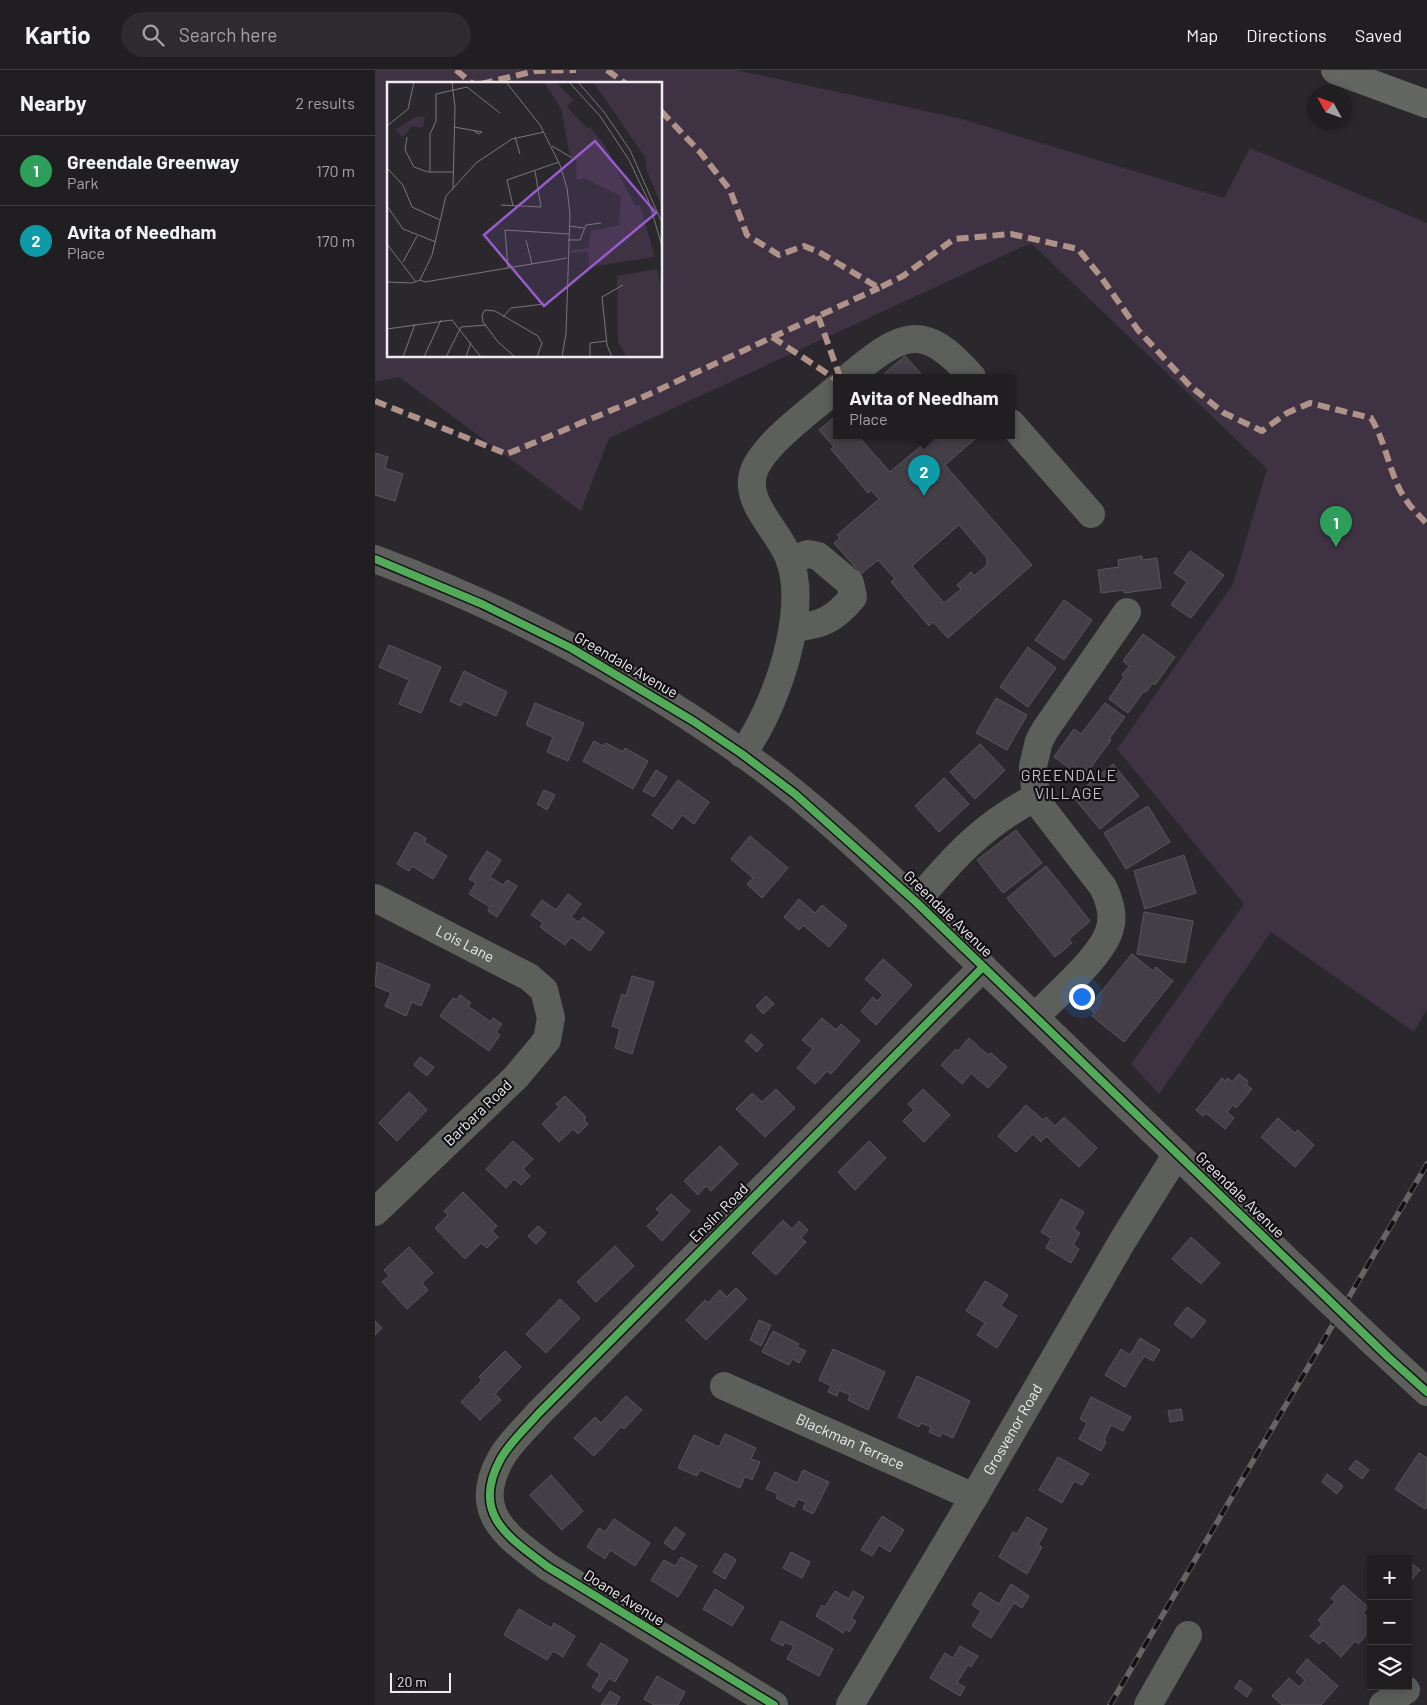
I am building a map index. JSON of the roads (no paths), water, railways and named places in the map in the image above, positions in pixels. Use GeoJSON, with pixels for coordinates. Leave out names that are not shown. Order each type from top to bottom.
{"type":"FeatureCollection","features":[{"type":"Feature","properties":{"kind":"highway"},"geometry":{"type":"LineString","coordinates":[[1335,70],[1427,104]]}},
{"type":"Feature","properties":{"kind":"main road","name":"Greendale Avenue"},"geometry":{"type":"LineString","coordinates":[[375,559],[482,604],[556,640],[655,697],[743,754],[819,814],[916,902],[1296,1269],[1427,1392]]}},
{"type":"Feature","properties":{"kind":"street"},"geometry":{"type":"LineString","coordinates":[[853,374],[886,348],[897,342],[918,338],[929,341],[949,353],[969,374]]}},
{"type":"Feature","properties":{"kind":"street"},"geometry":{"type":"LineString","coordinates":[[743,754],[770,706],[793,628],[797,603],[790,560],[777,534],[756,503],[751,485],[753,474],[756,464],[771,445],[833,391]]}},
{"type":"Feature","properties":{"kind":"street"},"geometry":{"type":"LineString","coordinates":[[1015,428],[1091,514]]}},
{"type":"Feature","properties":{"kind":"street"},"geometry":{"type":"LineString","coordinates":[[790,560],[808,554],[818,556],[850,583],[853,596],[841,612],[820,625],[793,628]]}},
{"type":"Feature","properties":{"kind":"street"},"geometry":{"type":"LineString","coordinates":[[1035,1017],[1100,948],[1110,928],[1112,917],[1107,895],[1103,887],[1053,825],[1037,797],[1033,766],[1039,741],[1051,719],[1127,612]]}},
{"type":"Feature","properties":{"kind":"street"},"geometry":{"type":"LineString","coordinates":[[916,902],[953,858],[975,837],[1000,818],[1037,797]]}},
{"type":"Feature","properties":{"kind":"street","name":"Lois Lane"},"geometry":{"type":"LineString","coordinates":[[375,898],[529,977],[545,990],[547,999]]}},
{"type":"Feature","properties":{"kind":"street","name":"Enslin Road"},"geometry":{"type":"LineString","coordinates":[[488,1490],[500,1459],[539,1413],[983,967]]}},
{"type":"Feature","properties":{"kind":"street","name":"Barbara Road"},"geometry":{"type":"LineString","coordinates":[[375,1212],[516,1077],[547,1040],[551,1018],[547,999]]}},
{"type":"Feature","properties":{"kind":"street","name":"Grosvenor Road"},"geometry":{"type":"LineString","coordinates":[[850,1705],[974,1497],[1123,1240],[1177,1154]]}},
{"type":"Feature","properties":{"kind":"street","name":"Blackman Terrace"},"geometry":{"type":"LineString","coordinates":[[724,1386],[974,1497]]}},
{"type":"Feature","properties":{"kind":"street","name":"Doane Avenue"},"geometry":{"type":"LineString","coordinates":[[488,1490],[495,1519],[520,1546],[548,1567],[774,1705]]}},
{"type":"Feature","properties":{"kind":"street"},"geometry":{"type":"LineString","coordinates":[[1148,1705],[1188,1634]]}},
{"type":"Feature","properties":{"kind":"street"},"geometry":{"type":"LineString","coordinates":[[1383,1705],[1406,1690]]}},
{"type":"Feature","properties":{"kind":"railway"},"geometry":{"type":"LineString","coordinates":[[1110,1705],[1427,1164]]}},
{"type":"Feature","properties":{"kind":"place","name":"Avita of Needham"},"geometry":{"type":"Point","coordinates":[924,496]}},
{"type":"Feature","properties":{"kind":"place","name":"Greendale Greenway"},"geometry":{"type":"Point","coordinates":[1336,547]}},
{"type":"Feature","properties":{"kind":"district","name":"GREENDALE VILLAGE"},"geometry":{"type":"Point","coordinates":[1069,784]}}]}
